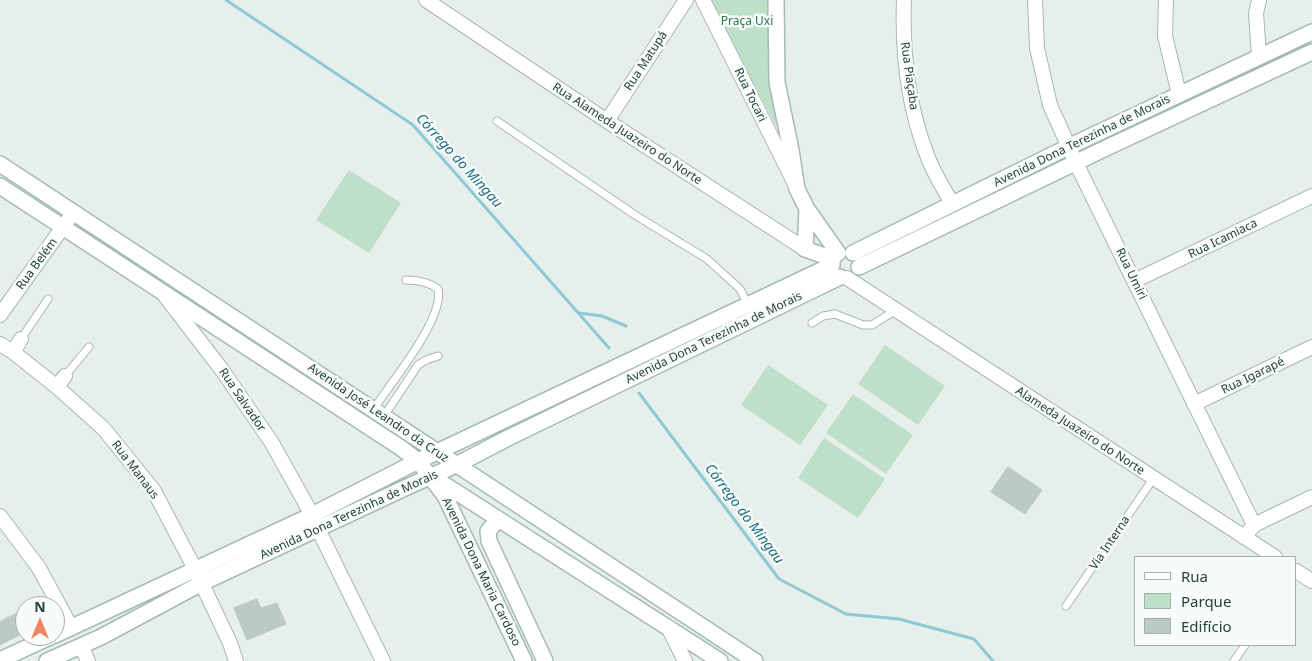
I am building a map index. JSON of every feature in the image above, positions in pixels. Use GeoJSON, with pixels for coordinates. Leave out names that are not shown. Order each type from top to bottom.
{"type":"FeatureCollection","features":[{"type":"Feature","properties":{"kind":"main road"},"geometry":{"type":"LineString","coordinates":[[776,0],[778,82],[797,189],[841,264],[858,259],[860,267]]}},
{"type":"Feature","properties":{"kind":"main road","name":"Avenida Dona Terezinha de Morais"},"geometry":{"type":"LineString","coordinates":[[65,629],[195,569],[456,465],[841,264],[952,203],[1068,146],[1312,32]]}},
{"type":"Feature","properties":{"kind":"main road","name":"Avenida Dona Terezinha de Morais"},"geometry":{"type":"LineString","coordinates":[[860,267],[1312,52]]}},
{"type":"Feature","properties":{"kind":"main road","name":"Avenida José Leandro da Cruz"},"geometry":{"type":"LineString","coordinates":[[0,164],[755,661]]}},
{"type":"Feature","properties":{"kind":"main road","name":"Avenida José Leandro da Cruz"},"geometry":{"type":"LineString","coordinates":[[0,186],[393,442],[418,461]]}},
{"type":"Feature","properties":{"kind":"main road"},"geometry":{"type":"LineString","coordinates":[[805,249],[807,209]]}},
{"type":"Feature","properties":{"kind":"main road","name":"Rua Alameda Juazeiro do Norte"},"geometry":{"type":"LineString","coordinates":[[805,249],[841,264]]}},
{"type":"Feature","properties":{"kind":"main road","name":"Avenida Dona Terezinha de Morais"},"geometry":{"type":"LineString","coordinates":[[47,661],[101,637],[202,583],[315,522],[418,461],[748,305],[841,264]]}},
{"type":"Feature","properties":{"kind":"main road","name":"Avenida Dona Maria Cardoso"},"geometry":{"type":"LineString","coordinates":[[418,461],[445,496],[524,661]]}},
{"type":"Feature","properties":{"kind":"main road","name":"Avenida José Leandro da Cruz"},"geometry":{"type":"LineString","coordinates":[[431,476],[720,661]]}},
{"type":"Feature","properties":{"kind":"main road","name":"Avenida Dona Maria Cardoso"},"geometry":{"type":"LineString","coordinates":[[498,520],[488,531],[489,541],[545,661]]}},
{"type":"Feature","properties":{"kind":"main road","name":"Avenida Dona Terezinha de Morais"},"geometry":{"type":"LineString","coordinates":[[0,660],[30,646]]}},
{"type":"Feature","properties":{"kind":"street","name":"Rua Alameda Juazeiro do Norte"},"geometry":{"type":"LineString","coordinates":[[426,0],[607,121],[805,249]]}},
{"type":"Feature","properties":{"kind":"street","name":"Rua Matupá"},"geometry":{"type":"LineString","coordinates":[[607,121],[686,0]]}},
{"type":"Feature","properties":{"kind":"street","name":"Rua Tocari"},"geometry":{"type":"LineString","coordinates":[[703,0],[797,189]]}},
{"type":"Feature","properties":{"kind":"street","name":"Rua Piaçaba"},"geometry":{"type":"LineString","coordinates":[[904,0],[903,28],[911,104],[927,156],[952,203]]}},
{"type":"Feature","properties":{"kind":"street","name":"Rua Umiri"},"geometry":{"type":"LineString","coordinates":[[1035,0],[1037,48],[1050,106],[1076,163],[1254,525]]}},
{"type":"Feature","properties":{"kind":"street"},"geometry":{"type":"LineString","coordinates":[[1166,0],[1165,36],[1179,94]]}},
{"type":"Feature","properties":{"kind":"street"},"geometry":{"type":"LineString","coordinates":[[1259,0],[1256,13],[1259,56]]}},
{"type":"Feature","properties":{"kind":"street","name":"Rua Icamiaca"},"geometry":{"type":"LineString","coordinates":[[1134,281],[1312,196]]}},
{"type":"Feature","properties":{"kind":"street","name":"Rua Belém"},"geometry":{"type":"LineString","coordinates":[[0,315],[73,213]]}},
{"type":"Feature","properties":{"kind":"street","name":"Alameda Juazeiro do Norte"},"geometry":{"type":"LineString","coordinates":[[841,264],[891,306],[1153,479],[1274,556]]}},
{"type":"Feature","properties":{"kind":"street","name":"Alameda Juazeiro do Norte"},"geometry":{"type":"LineString","coordinates":[[860,267],[866,283],[891,306]]}},
{"type":"Feature","properties":{"kind":"street","name":"Rua Salvador"},"geometry":{"type":"LineString","coordinates":[[161,292],[222,370],[272,443],[315,522],[383,661]]}},
{"type":"Feature","properties":{"kind":"street"},"geometry":{"type":"LineString","coordinates":[[13,352],[21,339]]}},
{"type":"Feature","properties":{"kind":"street","name":"Rua Manaus"},"geometry":{"type":"LineString","coordinates":[[0,344],[61,381],[104,429],[154,491],[202,583],[230,643],[236,661]]}},
{"type":"Feature","properties":{"kind":"street","name":"Rua Igarapé"},"geometry":{"type":"LineString","coordinates":[[1194,404],[1312,347]]}},
{"type":"Feature","properties":{"kind":"street"},"geometry":{"type":"LineString","coordinates":[[1244,536],[1254,525],[1312,497]]}},
{"type":"Feature","properties":{"kind":"street"},"geometry":{"type":"LineString","coordinates":[[0,516],[39,568],[70,627]]}},
{"type":"Feature","properties":{"kind":"street"},"geometry":{"type":"LineString","coordinates":[[1297,571],[1312,581]]}},
{"type":"Feature","properties":{"kind":"street"},"geometry":{"type":"LineString","coordinates":[[93,617],[101,637]]}},
{"type":"Feature","properties":{"kind":"street"},"geometry":{"type":"LineString","coordinates":[[668,627],[684,661]]}},
{"type":"Feature","properties":{"kind":"street"},"geometry":{"type":"LineString","coordinates":[[370,635],[375,661]]}},
{"type":"Feature","properties":{"kind":"street"},"geometry":{"type":"LineString","coordinates":[[81,646],[88,661]]}},
{"type":"Feature","properties":{"kind":"lane"},"geometry":{"type":"LineString","coordinates":[[497,121],[635,215],[706,260],[740,289],[748,305]]}},
{"type":"Feature","properties":{"kind":"lane"},"geometry":{"type":"LineString","coordinates":[[379,412],[407,361],[428,328],[439,302],[438,290],[433,285],[415,280],[406,280]]}},
{"type":"Feature","properties":{"kind":"lane"},"geometry":{"type":"LineString","coordinates":[[21,339],[48,299]]}},
{"type":"Feature","properties":{"kind":"lane"},"geometry":{"type":"LineString","coordinates":[[812,323],[823,316],[835,314],[863,325],[872,325],[891,306]]}},
{"type":"Feature","properties":{"kind":"lane"},"geometry":{"type":"LineString","coordinates":[[61,381],[89,347]]}},
{"type":"Feature","properties":{"kind":"lane"},"geometry":{"type":"LineString","coordinates":[[379,412],[418,365],[438,356]]}},
{"type":"Feature","properties":{"kind":"lane","name":"Via Interna"},"geometry":{"type":"LineString","coordinates":[[1066,606],[1153,479]]}},
{"type":"Feature","properties":{"kind":"lane"},"geometry":{"type":"LineString","coordinates":[[1234,661],[1244,646]]}},
{"type":"Feature","properties":{"kind":"green space","name":"Praça Uxi"},"geometry":{"type":"Polygon","coordinates":[[[710,0],[771,0],[768,38],[777,128],[710,0]]]}},
{"type":"Feature","properties":{"kind":"green space"},"geometry":{"type":"Polygon","coordinates":[[[349,170],[401,203],[369,253],[316,220],[349,170]]]}},
{"type":"Feature","properties":{"kind":"green space"},"geometry":{"type":"Polygon","coordinates":[[[885,345],[945,386],[918,425],[858,384],[885,345]]]}},
{"type":"Feature","properties":{"kind":"green space"},"geometry":{"type":"Polygon","coordinates":[[[768,365],[828,405],[800,445],[741,405],[768,365]]]}},
{"type":"Feature","properties":{"kind":"green space"},"geometry":{"type":"Polygon","coordinates":[[[853,394],[913,435],[886,474],[826,433],[853,394]]]}},
{"type":"Feature","properties":{"kind":"green space"},"geometry":{"type":"Polygon","coordinates":[[[824,438],[885,479],[858,518],[798,478],[824,438]]]}},
{"type":"Feature","properties":{"kind":"building"},"geometry":{"type":"Polygon","coordinates":[[[1008,467],[1042,490],[1025,514],[991,492],[1008,467]]]}},
{"type":"Feature","properties":{"kind":"building"},"geometry":{"type":"Polygon","coordinates":[[[257,599],[261,608],[277,603],[286,624],[247,640],[234,608],[257,599]]]}},
{"type":"Feature","properties":{"kind":"building"},"geometry":{"type":"Polygon","coordinates":[[[15,614],[15,637],[0,645],[0,622],[15,614]]]}},
{"type":"Feature","properties":{"kind":"waterway","name":"Córrego do Mingau"},"geometry":{"type":"LineString","coordinates":[[226,0],[413,125],[609,348]]}},
{"type":"Feature","properties":{"kind":"waterway","name":"Córrego do Mingau"},"geometry":{"type":"LineString","coordinates":[[579,313],[602,316],[626,326]]}},
{"type":"Feature","properties":{"kind":"waterway","name":"Córrego do Mingau"},"geometry":{"type":"LineString","coordinates":[[639,393],[779,579],[846,614],[899,619],[974,639],[993,661]]}}]}
